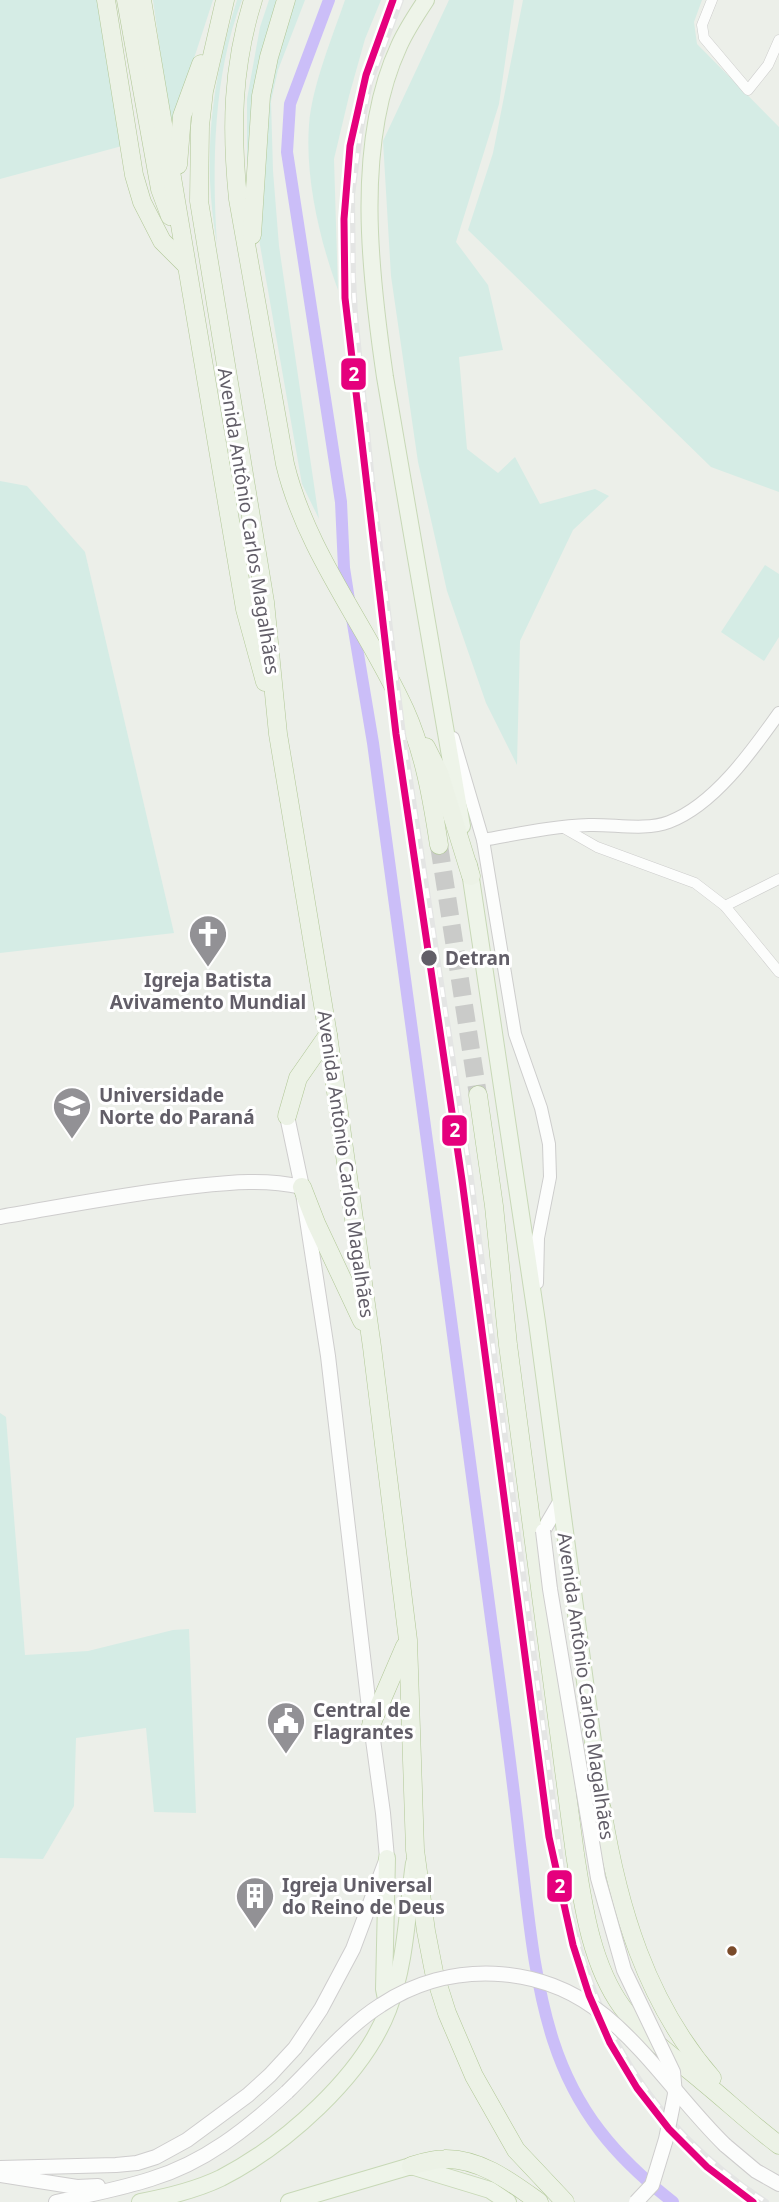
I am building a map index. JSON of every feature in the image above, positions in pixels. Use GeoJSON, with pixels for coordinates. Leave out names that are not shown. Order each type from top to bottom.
{"type":"FeatureCollection","features":[{"type":"Feature","properties":{"kind":"highway"},"geometry":{"type":"LineString","coordinates":[[106,0],[134,175],[142,202],[162,241],[184,254]]}},
{"type":"Feature","properties":{"kind":"highway"},"geometry":{"type":"LineString","coordinates":[[126,0],[142,8],[245,608],[278,734]]}},
{"type":"Feature","properties":{"kind":"highway","name":"Avenida Antônio Carlos Magalhães"},"geometry":{"type":"LineString","coordinates":[[225,0],[204,91],[200,126],[199,201],[265,602],[278,734],[328,1035],[372,1347],[408,1640],[415,1850]]}},
{"type":"Feature","properties":{"kind":"highway"},"geometry":{"type":"LineString","coordinates":[[253,0],[236,67],[233,121],[238,199],[290,489],[314,542],[439,772],[471,876]]}},
{"type":"Feature","properties":{"kind":"highway"},"geometry":{"type":"LineString","coordinates":[[250,266],[261,96],[286,0]]}},
{"type":"Feature","properties":{"kind":"highway"},"geometry":{"type":"LineString","coordinates":[[184,254],[178,142],[182,116],[218,25]]}},
{"type":"Feature","properties":{"kind":"highway"},"geometry":{"type":"LineString","coordinates":[[405,711],[422,762],[439,845]]}},
{"type":"Feature","properties":{"kind":"highway"},"geometry":{"type":"LineString","coordinates":[[287,1116],[298,1078],[328,1035]]}},
{"type":"Feature","properties":{"kind":"highway","name":"Avenida Antônio Carlos Magalhães"},"geometry":{"type":"LineString","coordinates":[[478,1095],[582,1902],[604,1974],[621,2006],[645,2033],[779,2145]]}},
{"type":"Feature","properties":{"kind":"highway"},"geometry":{"type":"LineString","coordinates":[[302,1187],[372,1347]]}},
{"type":"Feature","properties":{"kind":"highway"},"geometry":{"type":"LineString","coordinates":[[371,1726],[408,1640]]}},
{"type":"Feature","properties":{"kind":"highway","name":"Avenida Antônio Carlos Magalhães"},"geometry":{"type":"LineString","coordinates":[[602,1809],[618,1891],[638,1955],[651,1986],[683,2042],[755,2125]]}},
{"type":"Feature","properties":{"kind":"highway"},"geometry":{"type":"LineString","coordinates":[[415,1850],[426,1931],[435,1972],[459,2045],[516,2150],[565,2202]]}},
{"type":"Feature","properties":{"kind":"highway"},"geometry":{"type":"LineString","coordinates":[[411,2166],[442,2159],[479,2166],[507,2179],[539,2202]]}},
{"type":"Feature","properties":{"kind":"main road","name":"Avenida Antônio Carlos Magalhães"},"geometry":{"type":"LineString","coordinates":[[426,0],[398,47],[378,114],[370,191],[374,305],[491,1001],[602,1809]]}},
{"type":"Feature","properties":{"kind":"main road"},"geometry":{"type":"LineString","coordinates":[[287,1116],[302,1187],[328,1356],[383,1813],[387,1858],[383,1989],[388,2010]]}},
{"type":"Feature","properties":{"kind":"main road"},"geometry":{"type":"LineString","coordinates":[[269,1181],[289,1170],[296,1162]]}},
{"type":"Feature","properties":{"kind":"main road"},"geometry":{"type":"LineString","coordinates":[[0,1217],[164,1189],[269,1181],[302,1187]]}},
{"type":"Feature","properties":{"kind":"main road"},"geometry":{"type":"LineString","coordinates":[[528,1496],[543,1531],[550,1589],[598,1878],[624,1970],[673,2072],[675,2094],[666,2139],[652,2185],[636,2202]]}},
{"type":"Feature","properties":{"kind":"main road"},"geometry":{"type":"LineString","coordinates":[[543,1531],[560,1502]]}},
{"type":"Feature","properties":{"kind":"main road","name":"Avenida Antônio Carlos Magalhães"},"geometry":{"type":"LineString","coordinates":[[140,2202],[184,2192],[219,2179],[267,2149],[328,2097],[352,2070],[376,2037],[388,2010],[401,1963],[415,1850]]}},
{"type":"Feature","properties":{"kind":"main road"},"geometry":{"type":"LineString","coordinates":[[0,2168],[116,2165],[156,2157],[187,2140],[248,2095],[270,2076],[295,2048],[321,2009],[353,1949],[387,1858]]}},
{"type":"Feature","properties":{"kind":"main road"},"geometry":{"type":"LineString","coordinates":[[57,2202],[153,2179],[206,2155],[258,2119],[380,2005],[436,1980],[482,1972],[504,1973],[549,1984],[570,1993],[604,2015],[725,2145],[756,2171],[779,2184]]}},
{"type":"Feature","properties":{"kind":"main road"},"geometry":{"type":"LineString","coordinates":[[289,2202],[411,2166],[490,2190],[508,2202]]}},
{"type":"Feature","properties":{"kind":"main road"},"geometry":{"type":"LineString","coordinates":[[0,2175],[77,2187],[124,2186]]}},
{"type":"Feature","properties":{"kind":"street"},"geometry":{"type":"LineString","coordinates":[[712,0],[702,25],[704,38],[748,90],[768,65],[779,40]]}},
{"type":"Feature","properties":{"kind":"street"},"geometry":{"type":"LineString","coordinates":[[438,687],[483,840],[515,1034],[541,1108],[549,1144],[550,1177],[538,1238],[537,1322]]}},
{"type":"Feature","properties":{"kind":"street"},"geometry":{"type":"LineString","coordinates":[[483,840],[562,827],[668,823],[684,815],[717,788],[748,755],[779,713]]}},
{"type":"Feature","properties":{"kind":"street"},"geometry":{"type":"LineString","coordinates":[[562,827],[597,847],[695,883],[725,906],[779,972]]}},
{"type":"Feature","properties":{"kind":"street"},"geometry":{"type":"LineString","coordinates":[[725,906],[779,879]]}},
{"type":"Feature","properties":{"kind":"street"},"geometry":{"type":"LineString","coordinates":[[0,2160],[24,2166]]}},
{"type":"Feature","properties":{"kind":"shaded area"},"geometry":{"type":"Polygon","coordinates":[[[0,0],[98,0],[122,146],[0,179],[0,0]]]}},
{"type":"Feature","properties":{"kind":"shaded area"},"geometry":{"type":"Polygon","coordinates":[[[153,0],[213,0],[171,129],[153,0]]]}},
{"type":"Feature","properties":{"kind":"shaded area"},"geometry":{"type":"Polygon","coordinates":[[[237,0],[242,0],[225,59],[217,120],[217,244],[210,181],[212,121],[221,61],[237,0]]]}},
{"type":"Feature","properties":{"kind":"shaded area"},"geometry":{"type":"Polygon","coordinates":[[[269,0],[305,0],[278,70],[271,101],[279,246],[319,519],[302,484],[247,171],[247,99],[260,27],[269,0]]]}},
{"type":"Feature","properties":{"kind":"shaded area"},"geometry":{"type":"Polygon","coordinates":[[[345,0],[381,0],[365,39],[334,159],[338,290],[315,209],[308,145],[314,94],[345,0]]]}},
{"type":"Feature","properties":{"kind":"shaded area"},"geometry":{"type":"Polygon","coordinates":[[[449,0],[514,0],[499,104],[456,242],[488,285],[503,350],[459,357],[467,449],[498,473],[515,457],[540,504],[595,489],[609,496],[573,530],[520,641],[517,765],[486,703],[447,591],[418,462],[391,276],[383,141],[449,0]]]}},
{"type":"Feature","properties":{"kind":"shaded area"},"geometry":{"type":"Polygon","coordinates":[[[523,0],[702,0],[694,22],[697,44],[779,127],[779,492],[711,467],[468,230],[493,153],[523,0]]]}},
{"type":"Feature","properties":{"kind":"shaded area"},"geometry":{"type":"Polygon","coordinates":[[[0,481],[27,486],[85,552],[174,933],[0,953],[0,481]]]}},
{"type":"Feature","properties":{"kind":"shaded area"},"geometry":{"type":"Polygon","coordinates":[[[765,565],[779,574],[779,637],[764,661],[721,632],[765,565]]]}},
{"type":"Feature","properties":{"kind":"shaded area"},"geometry":{"type":"Polygon","coordinates":[[[0,1413],[6,1417],[25,1655],[88,1651],[173,1630],[189,1629],[196,1813],[154,1812],[146,1728],[76,1738],[74,1806],[43,1859],[0,1858],[0,1413]]]}},
{"type":"Feature","properties":{"kind":"waterway"},"geometry":{"type":"LineString","coordinates":[[329,0],[290,104],[287,152],[341,502],[344,568],[349,600]]}},
{"type":"Feature","properties":{"kind":"waterway"},"geometry":{"type":"LineString","coordinates":[[352,618],[373,743],[536,1968],[553,2040],[573,2089],[600,2131],[616,2150],[673,2202]]}},
{"type":"Feature","properties":{"kind":"tunnel"},"geometry":{"type":"LineString","coordinates":[[439,845],[478,1095]]}},
{"type":"Feature","properties":{"kind":"railway"},"geometry":{"type":"LineString","coordinates":[[401,0],[370,83],[361,128],[352,195],[355,315],[403,734],[471,1179],[564,1884],[590,1981],[608,2025],[630,2066],[656,2103],[687,2139],[766,2202]]}},
{"type":"Feature","properties":{"kind":"transit line","name":"2"},"geometry":{"type":"LineString","coordinates":[[393,0],[366,75],[350,146],[344,219],[345,298],[396,734],[462,1180],[549,1837],[573,1945],[589,1995],[610,2043],[637,2088],[669,2129],[707,2167],[753,2202]]}},
{"type":"Feature","properties":{"kind":"place","name":"Detran"},"geometry":{"type":"Point","coordinates":[429,958]}},
{"type":"Feature","properties":{"kind":"place","name":"Igreja Batista Avivamento Mundial"},"geometry":{"type":"Point","coordinates":[208,968]}},
{"type":"Feature","properties":{"kind":"place","name":"Universidade Norte do Paraná"},"geometry":{"type":"Point","coordinates":[72,1140]}},
{"type":"Feature","properties":{"kind":"place","name":"Central de Flagrantes"},"geometry":{"type":"Point","coordinates":[286,1755]}},
{"type":"Feature","properties":{"kind":"place","name":"Igreja Universal do Reino de Deus"},"geometry":{"type":"Point","coordinates":[255,1930]}}]}
